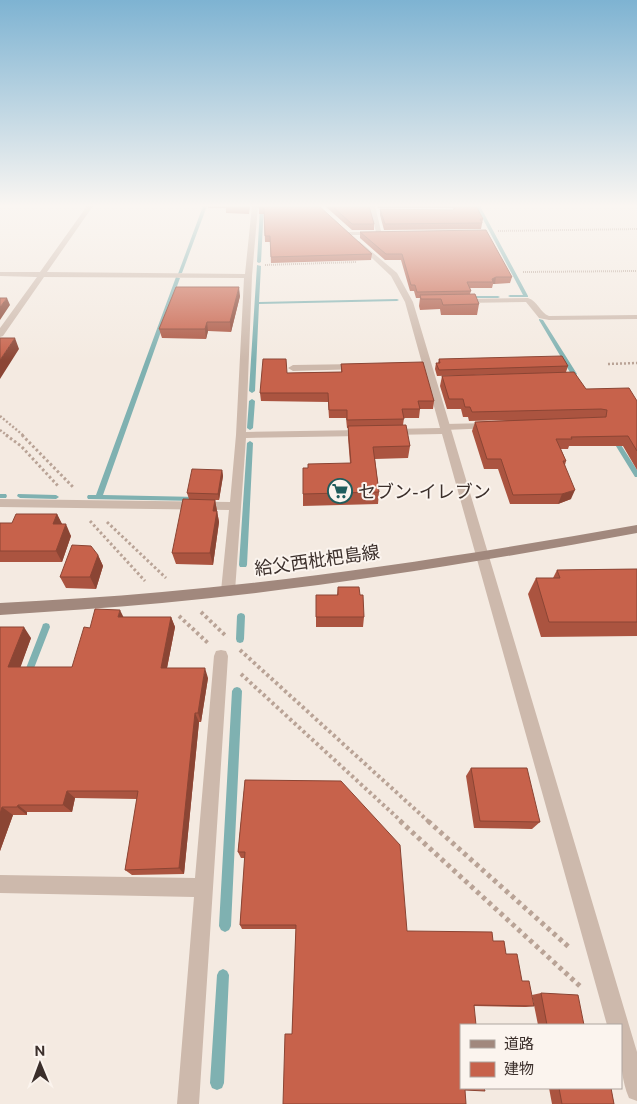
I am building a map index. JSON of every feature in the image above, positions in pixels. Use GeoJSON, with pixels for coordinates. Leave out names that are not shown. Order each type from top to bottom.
{"type":"FeatureCollection","features":[{"type":"Feature","properties":{"kind":"main road","name":"給父西枇杷島線"},"geometry":{"type":"LineString","coordinates":[[0,608],[161,598],[228,591],[483,557],[637,529]]}},
{"type":"Feature","properties":{"kind":"street"},"geometry":{"type":"LineString","coordinates":[[0,334],[54,258]]}},
{"type":"Feature","properties":{"kind":"street"},"geometry":{"type":"LineString","coordinates":[[228,591],[241,435],[250,258]]}},
{"type":"Feature","properties":{"kind":"street"},"geometry":{"type":"LineString","coordinates":[[375,258],[394,275],[414,301],[423,366],[437,381],[446,429],[618,1024]]}},
{"type":"Feature","properties":{"kind":"street"},"geometry":{"type":"LineString","coordinates":[[0,274],[42,275],[249,271]]}},
{"type":"Feature","properties":{"kind":"street"},"geometry":{"type":"LineString","coordinates":[[449,301],[528,300],[533,302],[542,316],[549,318],[637,317]]}},
{"type":"Feature","properties":{"kind":"street"},"geometry":{"type":"LineString","coordinates":[[293,368],[370,367]]}},
{"type":"Feature","properties":{"kind":"street"},"geometry":{"type":"LineString","coordinates":[[241,435],[446,429],[502,425]]}},
{"type":"Feature","properties":{"kind":"street"},"geometry":{"type":"LineString","coordinates":[[0,503],[235,506]]}},
{"type":"Feature","properties":{"kind":"street"},"geometry":{"type":"LineString","coordinates":[[188,1104],[221,656]]}},
{"type":"Feature","properties":{"kind":"street"},"geometry":{"type":"LineString","coordinates":[[0,884],[204,888]]}},
{"type":"Feature","properties":{"kind":"street"},"geometry":{"type":"LineString","coordinates":[[622,1038],[637,1090]]}},
{"type":"Feature","properties":{"kind":"path"},"geometry":{"type":"LineString","coordinates":[[249,271],[379,261]]}},
{"type":"Feature","properties":{"kind":"path"},"geometry":{"type":"LineString","coordinates":[[523,272],[637,271]]}},
{"type":"Feature","properties":{"kind":"path"},"geometry":{"type":"LineString","coordinates":[[608,364],[637,363]]}},
{"type":"Feature","properties":{"kind":"path"},"geometry":{"type":"LineString","coordinates":[[0,416],[31,442],[90,504]]}},
{"type":"Feature","properties":{"kind":"path"},"geometry":{"type":"LineString","coordinates":[[0,430],[21,446],[161,598],[221,656],[587,992]]}},
{"type":"Feature","properties":{"kind":"path"},"geometry":{"type":"LineString","coordinates":[[278,686],[575,953]]}},
{"type":"Feature","properties":{"kind":"building"},"geometry":{"type":"Polygon","coordinates":[[[403,258],[501,258],[512,277],[496,277],[492,279],[493,282],[467,282],[471,291],[417,292],[415,285],[411,285],[403,258]]]}},
{"type":"Feature","properties":{"kind":"building"},"geometry":{"type":"Polygon","coordinates":[[[176,287],[239,287],[230,322],[207,322],[205,329],[159,329],[176,287]]]}},
{"type":"Feature","properties":{"kind":"building"},"geometry":{"type":"Polygon","coordinates":[[[475,294],[479,304],[443,305],[441,299],[421,299],[420,295],[475,294]]]}},
{"type":"Feature","properties":{"kind":"building"},"geometry":{"type":"Polygon","coordinates":[[[0,298],[7,298],[0,307],[0,298]]]}},
{"type":"Feature","properties":{"kind":"building"},"geometry":{"type":"Polygon","coordinates":[[[0,338],[15,338],[0,360],[0,338]]]}},
{"type":"Feature","properties":{"kind":"building"},"geometry":{"type":"Polygon","coordinates":[[[562,356],[568,366],[439,370],[436,363],[440,363],[439,359],[562,356]]]}},
{"type":"Feature","properties":{"kind":"building"},"geometry":{"type":"Polygon","coordinates":[[[263,359],[286,359],[287,373],[342,372],[341,364],[423,362],[434,401],[418,401],[420,409],[402,409],[404,419],[347,420],[347,410],[329,410],[328,393],[260,393],[263,359]]]}},
{"type":"Feature","properties":{"kind":"building"},"geometry":{"type":"Polygon","coordinates":[[[574,372],[586,389],[629,388],[637,401],[637,451],[628,436],[556,439],[566,461],[563,461],[575,490],[562,494],[513,495],[501,459],[487,459],[475,422],[606,417],[607,410],[472,412],[470,407],[465,407],[463,399],[449,399],[442,376],[574,372]]]}},
{"type":"Feature","properties":{"kind":"building"},"geometry":{"type":"Polygon","coordinates":[[[406,425],[410,446],[373,447],[379,492],[303,494],[303,468],[308,468],[308,464],[351,463],[348,426],[406,425]]]}},
{"type":"Feature","properties":{"kind":"building"},"geometry":{"type":"Polygon","coordinates":[[[192,469],[222,470],[218,494],[187,493],[192,469]]]}},
{"type":"Feature","properties":{"kind":"building"},"geometry":{"type":"Polygon","coordinates":[[[183,499],[215,500],[213,511],[217,511],[210,553],[172,553],[183,499]]]}},
{"type":"Feature","properties":{"kind":"building"},"geometry":{"type":"Polygon","coordinates":[[[16,514],[57,514],[53,524],[66,524],[56,551],[0,551],[0,523],[12,523],[16,514]]]}},
{"type":"Feature","properties":{"kind":"building"},"geometry":{"type":"Polygon","coordinates":[[[72,545],[91,546],[98,555],[90,577],[60,577],[72,545]]]}},
{"type":"Feature","properties":{"kind":"building"},"geometry":{"type":"Polygon","coordinates":[[[637,569],[637,622],[549,622],[536,578],[560,578],[557,570],[637,569]]]}},
{"type":"Feature","properties":{"kind":"building"},"geometry":{"type":"Polygon","coordinates":[[[338,587],[359,587],[360,595],[363,595],[364,617],[316,617],[316,595],[338,595],[338,587]]]}},
{"type":"Feature","properties":{"kind":"building"},"geometry":{"type":"Polygon","coordinates":[[[95,609],[120,610],[118,617],[171,617],[161,668],[205,668],[198,713],[195,713],[179,868],[125,870],[138,791],[67,791],[63,805],[2,807],[0,814],[0,627],[24,627],[8,667],[72,667],[84,627],[90,628],[95,609]]]}},
{"type":"Feature","properties":{"kind":"building"},"geometry":{"type":"Polygon","coordinates":[[[471,768],[527,768],[540,822],[480,821],[471,768]]]}},
{"type":"Feature","properties":{"kind":"building"},"geometry":{"type":"Polygon","coordinates":[[[245,780],[341,781],[400,845],[407,931],[492,932],[493,941],[504,941],[506,954],[517,954],[522,981],[529,981],[534,1006],[474,1005],[476,1024],[460,1024],[460,1089],[484,1089],[485,1091],[465,1090],[466,1104],[283,1104],[285,1034],[292,1034],[296,925],[240,925],[245,852],[238,852],[245,780]]]}},
{"type":"Feature","properties":{"kind":"building"},"geometry":{"type":"Polygon","coordinates":[[[541,993],[578,995],[584,1024],[547,1024],[541,993]]]}},
{"type":"Feature","properties":{"kind":"building"},"geometry":{"type":"Polygon","coordinates":[[[559,1089],[611,1089],[614,1104],[562,1104],[559,1089]]]}},
{"type":"Feature","properties":{"kind":"waterway"},"geometry":{"type":"LineString","coordinates":[[180,273],[186,258]]}},
{"type":"Feature","properties":{"kind":"waterway"},"geometry":{"type":"LineString","coordinates":[[259,258],[259,262]]}},
{"type":"Feature","properties":{"kind":"waterway"},"geometry":{"type":"LineString","coordinates":[[505,258],[526,296],[510,296]]}},
{"type":"Feature","properties":{"kind":"waterway"},"geometry":{"type":"LineString","coordinates":[[252,391],[259,266]]}},
{"type":"Feature","properties":{"kind":"waterway"},"geometry":{"type":"LineString","coordinates":[[99,497],[178,278]]}},
{"type":"Feature","properties":{"kind":"waterway"},"geometry":{"type":"LineString","coordinates":[[474,297],[498,297]]}},
{"type":"Feature","properties":{"kind":"waterway"},"geometry":{"type":"LineString","coordinates":[[257,303],[397,300]]}},
{"type":"Feature","properties":{"kind":"waterway"},"geometry":{"type":"LineString","coordinates":[[541,320],[574,374]]}},
{"type":"Feature","properties":{"kind":"waterway"},"geometry":{"type":"LineString","coordinates":[[250,428],[252,401]]}},
{"type":"Feature","properties":{"kind":"waterway"},"geometry":{"type":"LineString","coordinates":[[614,438],[637,475]]}},
{"type":"Feature","properties":{"kind":"waterway"},"geometry":{"type":"LineString","coordinates":[[243,565],[250,443]]}},
{"type":"Feature","properties":{"kind":"waterway"},"geometry":{"type":"LineString","coordinates":[[20,496],[56,497]]}},
{"type":"Feature","properties":{"kind":"waterway"},"geometry":{"type":"LineString","coordinates":[[90,497],[198,499]]}},
{"type":"Feature","properties":{"kind":"waterway"},"geometry":{"type":"LineString","coordinates":[[240,639],[241,616]]}},
{"type":"Feature","properties":{"kind":"waterway"},"geometry":{"type":"LineString","coordinates":[[27,676],[46,627]]}},
{"type":"Feature","properties":{"kind":"waterway"},"geometry":{"type":"LineString","coordinates":[[225,926],[237,691]]}},
{"type":"Feature","properties":{"kind":"waterway"},"geometry":{"type":"LineString","coordinates":[[217,1083],[223,975]]}},
{"type":"Feature","properties":{"kind":"place","name":"セブン-イレブン"},"geometry":{"type":"Point","coordinates":[340,491]}}]}
